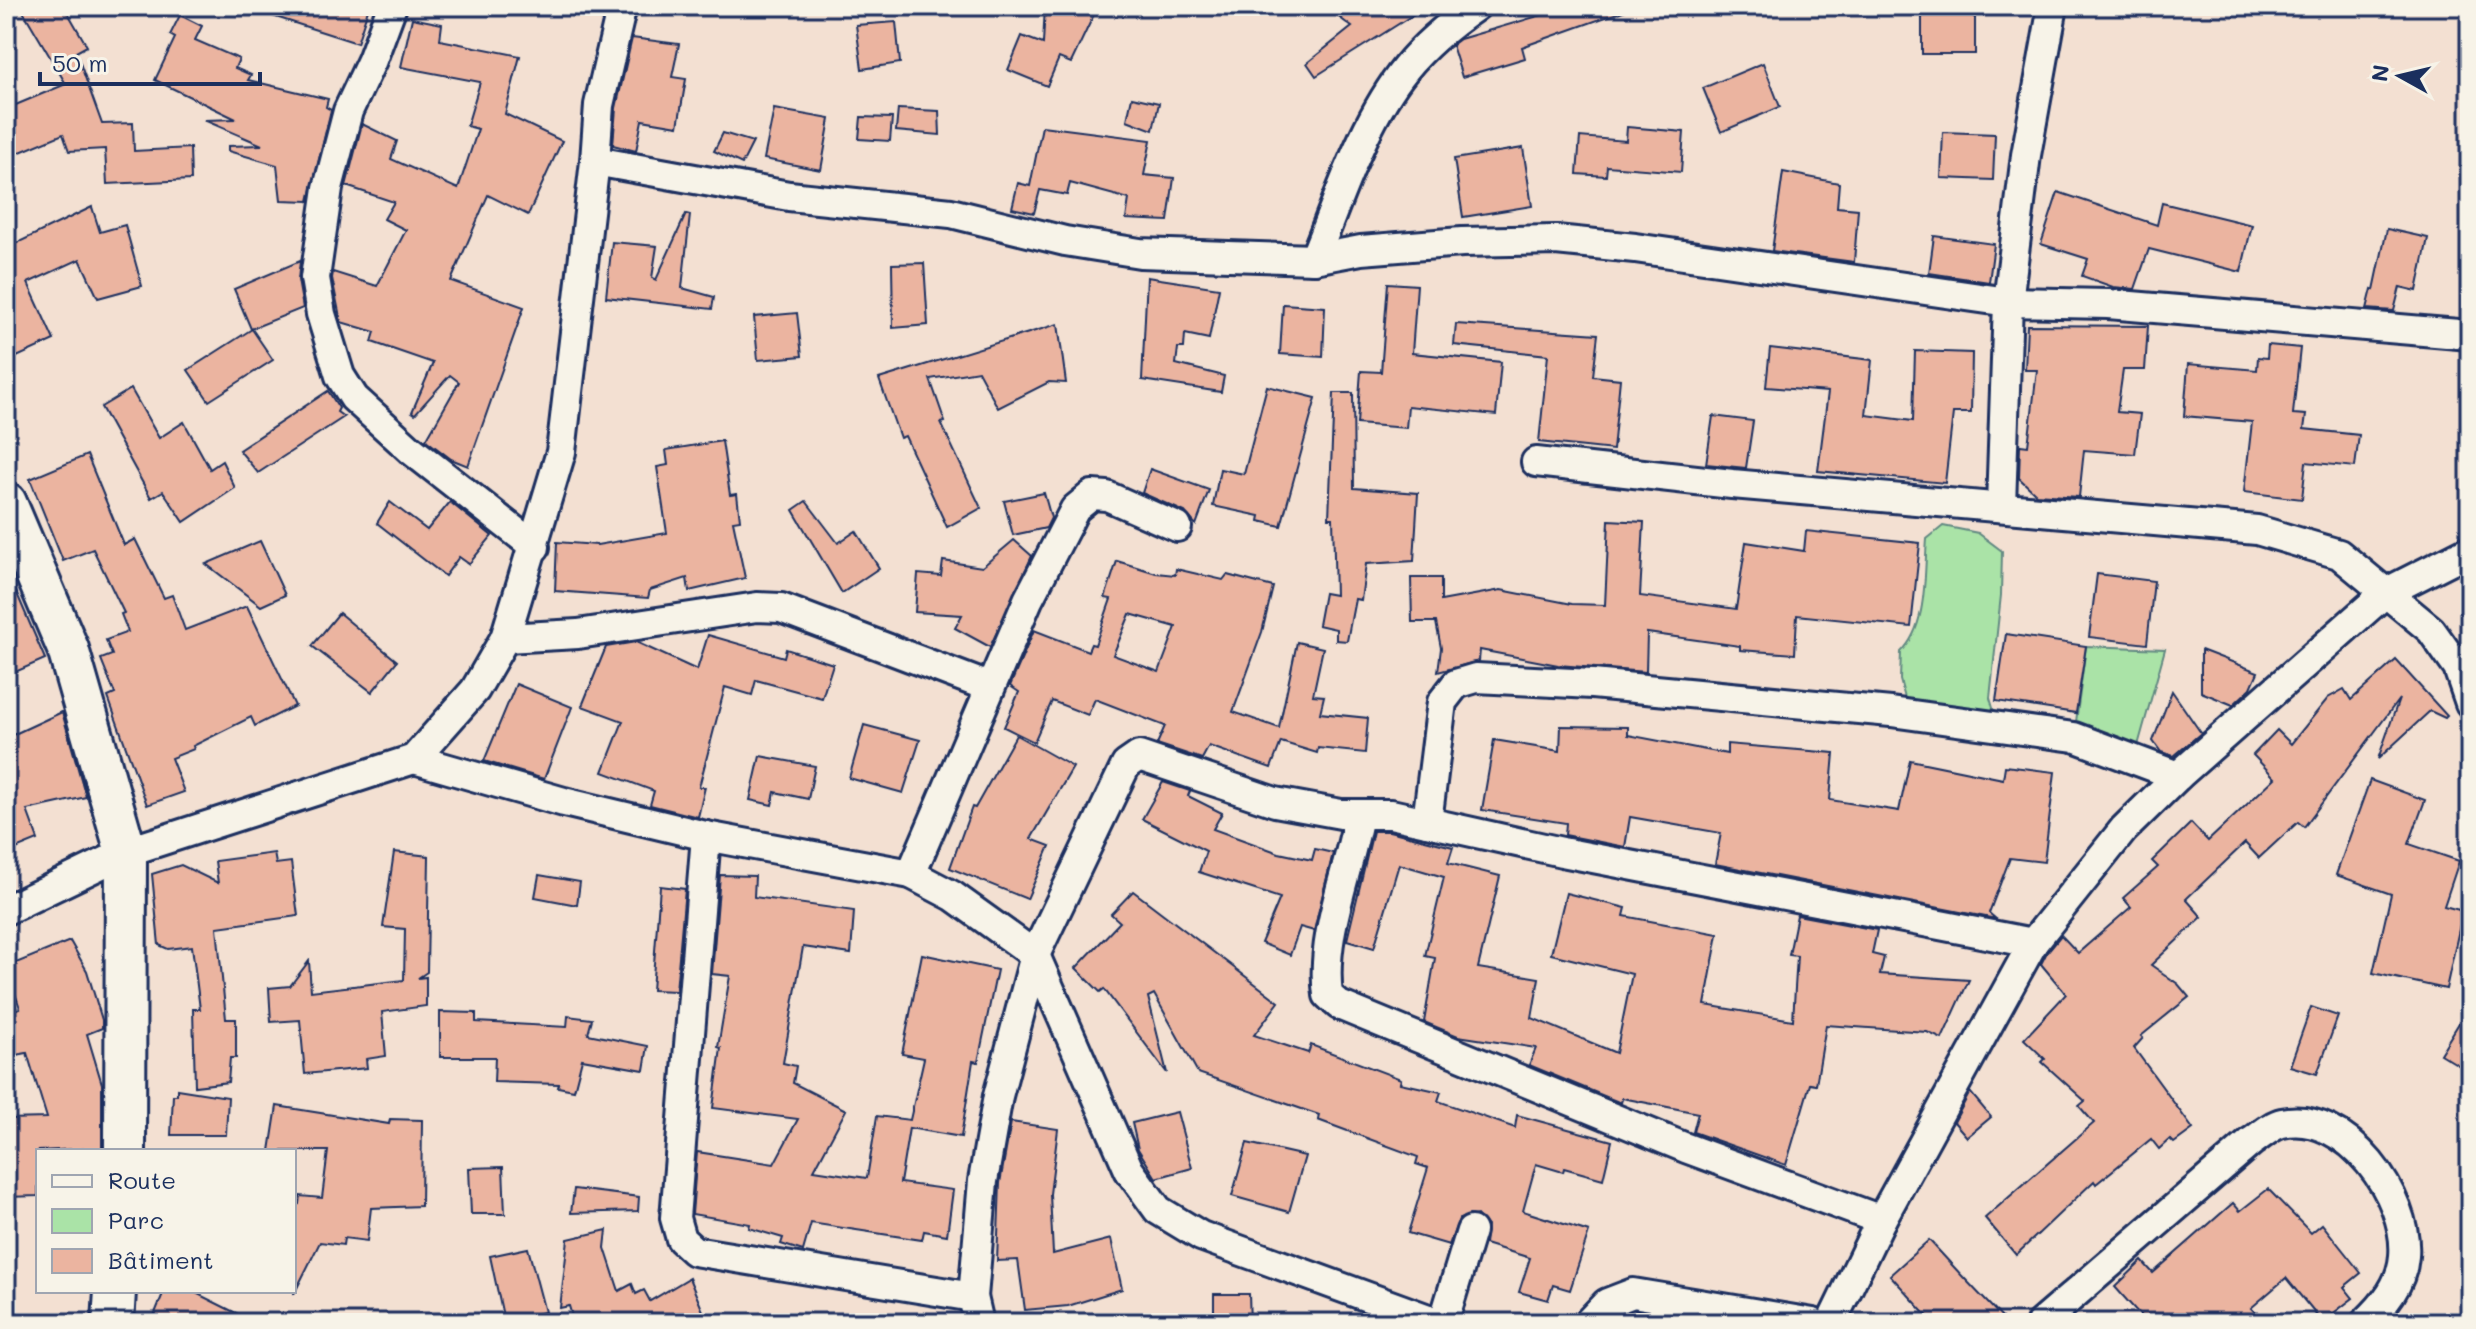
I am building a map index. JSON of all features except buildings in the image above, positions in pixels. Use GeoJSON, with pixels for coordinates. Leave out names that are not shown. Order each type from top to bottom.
{"type":"FeatureCollection","features":[{"type":"Feature","properties":{"kind":"street"},"geometry":{"type":"LineString","coordinates":[[392,6],[348,111],[328,188],[315,278],[321,314],[340,376],[354,398],[410,449],[535,547]]}},
{"type":"Feature","properties":{"kind":"street"},"geometry":{"type":"LineString","coordinates":[[6,910],[126,852],[414,759],[475,690],[505,638],[535,547],[561,452],[599,105],[622,6]]}},
{"type":"Feature","properties":{"kind":"street"},"geometry":{"type":"LineString","coordinates":[[1314,259],[1376,117],[1405,69],[1443,29],[1476,6]]}},
{"type":"Feature","properties":{"kind":"street"},"geometry":{"type":"LineString","coordinates":[[2001,505],[2008,302],[2026,155],[2053,6]]}},
{"type":"Feature","properties":{"kind":"street"},"geometry":{"type":"LineString","coordinates":[[595,161],[789,196],[951,213],[1065,241],[1140,253],[1314,259],[1361,250],[1462,242],[1556,240],[1635,248],[2008,302],[2108,304],[2470,335]]}},
{"type":"Feature","properties":{"kind":"street"},"geometry":{"type":"LineString","coordinates":[[1536,462],[1732,484],[2001,505],[2257,530],[2339,554],[2431,630],[2458,668],[2470,703]]}},
{"type":"Feature","properties":{"kind":"street"},"geometry":{"type":"LineString","coordinates":[[911,874],[989,687],[1075,509],[1092,495],[1107,496],[1177,527]]}},
{"type":"Feature","properties":{"kind":"street"},"geometry":{"type":"LineString","coordinates":[[6,503],[68,649],[126,852],[125,1149]]}},
{"type":"Feature","properties":{"kind":"street"},"geometry":{"type":"LineString","coordinates":[[1831,1323],[1881,1220],[2033,943],[2124,829],[2178,776],[2385,593],[2470,550]]}},
{"type":"Feature","properties":{"kind":"street"},"geometry":{"type":"LineString","coordinates":[[505,638],[578,634],[757,607],[781,608],[989,687]]}},
{"type":"Feature","properties":{"kind":"street"},"geometry":{"type":"LineString","coordinates":[[1427,822],[1442,702],[1456,684],[1476,678],[1592,684],[1891,712],[2074,737],[2178,776]]}},
{"type":"Feature","properties":{"kind":"street"},"geometry":{"type":"LineString","coordinates":[[706,836],[675,1218],[681,1239],[694,1251],[976,1310],[988,1153],[998,1096],[1035,955],[1126,765],[1139,756],[1275,802],[1359,814],[1391,814],[1562,852],[2033,943]]}},
{"type":"Feature","properties":{"kind":"street"},"geometry":{"type":"LineString","coordinates":[[414,759],[564,802],[706,836],[911,874],[953,896],[1035,955],[1129,1170],[1158,1210],[1201,1236],[1441,1323],[1471,1231]]}},
{"type":"Feature","properties":{"kind":"street"},"geometry":{"type":"LineString","coordinates":[[1359,814],[1335,917],[1326,980],[1328,995],[1339,1005],[1686,1148],[1881,1220]]}},
{"type":"Feature","properties":{"kind":"street"},"geometry":{"type":"LineString","coordinates":[[2041,1323],[2251,1142],[2281,1123],[2310,1123],[2338,1135],[2376,1166],[2399,1212],[2404,1256],[2389,1301],[2365,1323]]}},
{"type":"Feature","properties":{"kind":"street"},"geometry":{"type":"LineString","coordinates":[[113,1323],[115,1293]]}},
{"type":"Feature","properties":{"kind":"street"},"geometry":{"type":"LineString","coordinates":[[1588,1323],[1607,1303],[1633,1293],[1813,1323]]}},
{"type":"Feature","properties":{"kind":"green space"},"geometry":{"type":"Polygon","coordinates":[[[1943,526],[1978,533],[2002,551],[2001,595],[1990,698],[1993,708],[1976,735],[1914,731],[1900,680],[1901,652],[1910,641],[1920,614],[1927,539],[1943,526]]]}},
{"type":"Feature","properties":{"kind":"green space"},"geometry":{"type":"Polygon","coordinates":[[[2086,646],[2165,649],[2134,760],[2074,737],[2086,646]]]}}]}
